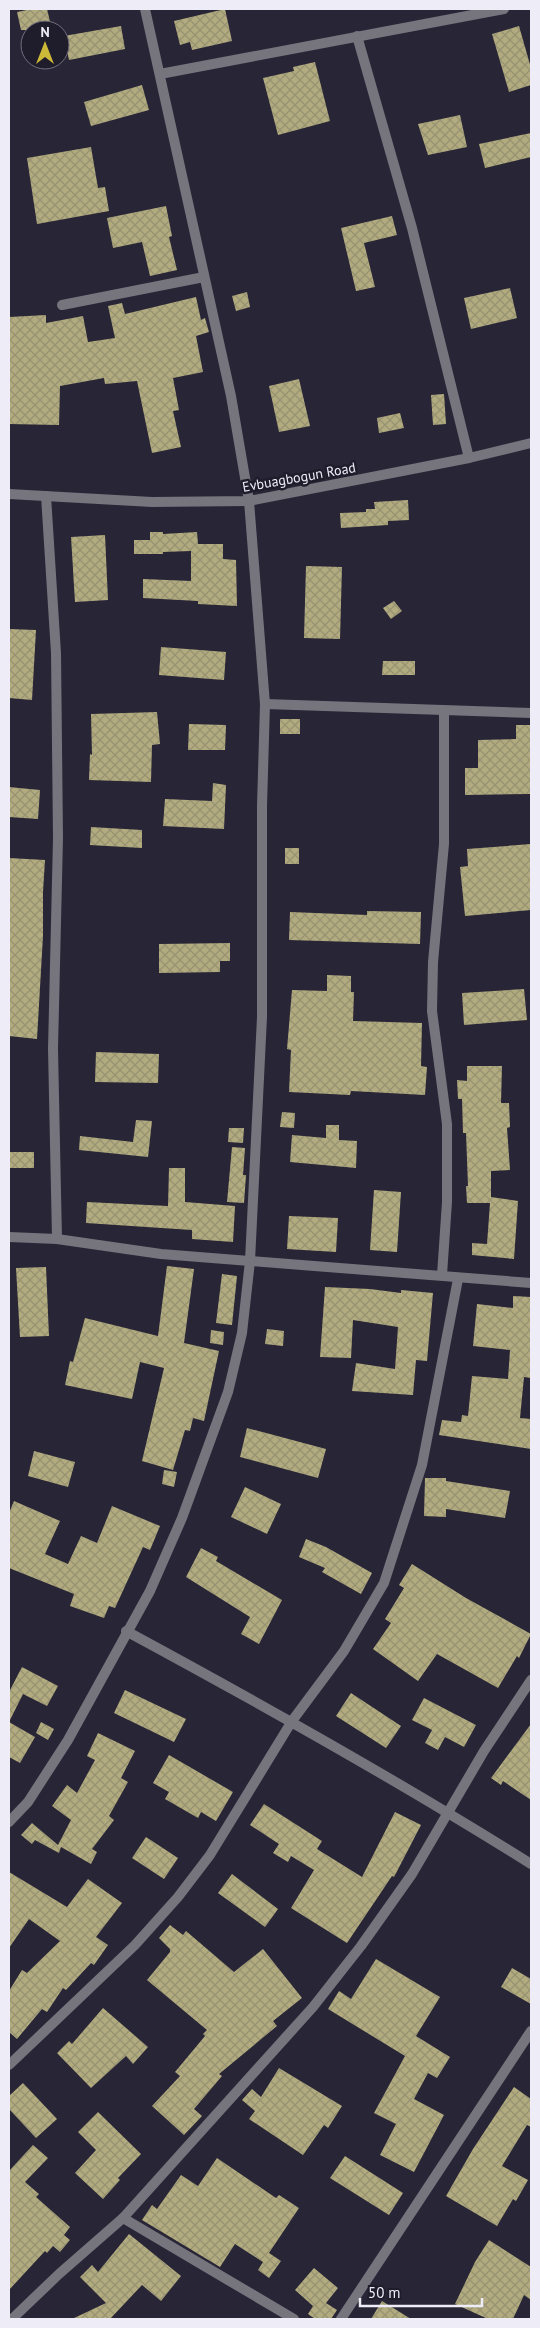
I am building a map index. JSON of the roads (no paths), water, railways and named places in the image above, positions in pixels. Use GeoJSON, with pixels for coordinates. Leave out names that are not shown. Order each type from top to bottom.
{"type":"FeatureCollection","features":[{"type":"Feature","properties":{"kind":"street"},"geometry":{"type":"LineString","coordinates":[[9,1822],[28,1802],[68,1740],[126,1631],[150,1591],[182,1518],[228,1392],[242,1334],[250,1261],[262,1017],[262,806],[265,704],[249,502],[231,396],[145,9]]}},
{"type":"Feature","properties":{"kind":"street"},"geometry":{"type":"LineString","coordinates":[[160,74],[481,11],[504,9]]}},
{"type":"Feature","properties":{"kind":"street"},"geometry":{"type":"LineString","coordinates":[[357,36],[412,228],[470,458]]}},
{"type":"Feature","properties":{"kind":"street"},"geometry":{"type":"LineString","coordinates":[[62,305],[204,277]]}},
{"type":"Feature","properties":{"kind":"street","name":"Evbuagbogun Road"},"geometry":{"type":"LineString","coordinates":[[9,494],[152,502],[249,502],[470,458],[531,443]]}},
{"type":"Feature","properties":{"kind":"street"},"geometry":{"type":"LineString","coordinates":[[46,496],[56,652],[58,838],[53,1050],[57,1238]]}},
{"type":"Feature","properties":{"kind":"street"},"geometry":{"type":"LineString","coordinates":[[265,704],[531,713]]}},
{"type":"Feature","properties":{"kind":"street"},"geometry":{"type":"LineString","coordinates":[[442,1275],[447,1202],[447,1124],[432,1011],[433,962],[444,844],[444,711]]}},
{"type":"Feature","properties":{"kind":"street"},"geometry":{"type":"LineString","coordinates":[[9,1237],[57,1238],[161,1254],[442,1275],[458,1279],[531,1284]]}},
{"type":"Feature","properties":{"kind":"street"},"geometry":{"type":"LineString","coordinates":[[9,2065],[135,1945],[178,1897],[210,1855],[292,1721],[344,1651],[384,1583],[422,1465],[458,1279]]}},
{"type":"Feature","properties":{"kind":"street"},"geometry":{"type":"LineString","coordinates":[[126,1631],[292,1721],[449,1812],[531,1864]]}},
{"type":"Feature","properties":{"kind":"street"},"geometry":{"type":"LineString","coordinates":[[12,2319],[59,2274],[123,2218],[314,2007],[361,1946],[412,1874],[484,1751],[531,1680]]}},
{"type":"Feature","properties":{"kind":"street"},"geometry":{"type":"LineString","coordinates":[[341,2319],[531,2031]]}},
{"type":"Feature","properties":{"kind":"street"},"geometry":{"type":"LineString","coordinates":[[123,2218],[294,2319]]}}]}
